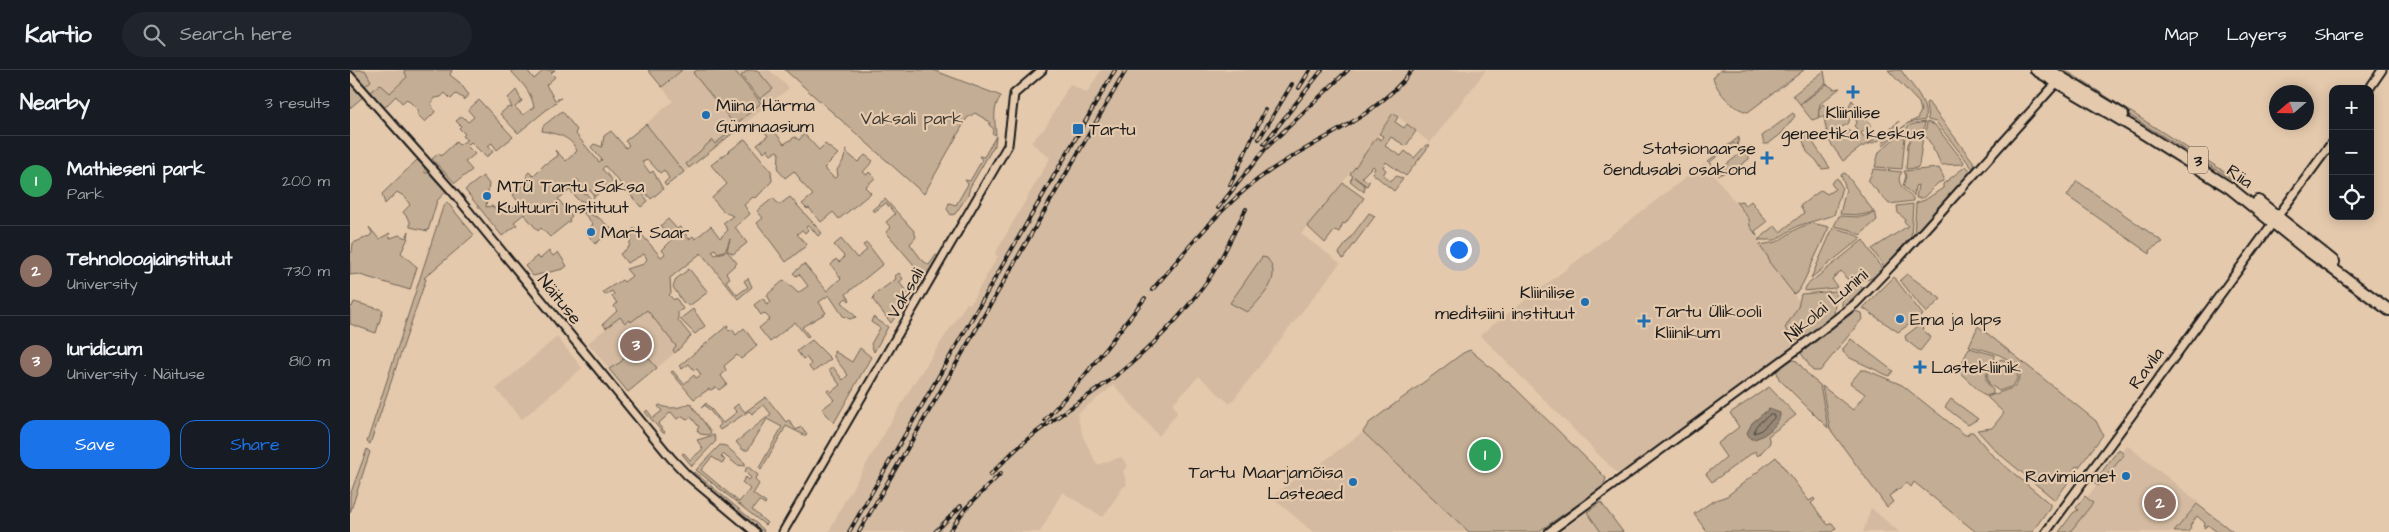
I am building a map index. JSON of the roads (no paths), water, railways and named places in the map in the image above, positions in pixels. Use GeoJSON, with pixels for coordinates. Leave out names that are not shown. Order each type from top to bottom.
{"type":"FeatureCollection","features":[{"type":"Feature","properties":{"kind":"highway","name":"Riia"},"geometry":{"type":"LineString","coordinates":[[2036,70],[2059,80],[2246,199],[2389,304]]}},
{"type":"Feature","properties":{"kind":"highway","name":"Riia"},"geometry":{"type":"LineString","coordinates":[[2049,70],[2059,80]]}},
{"type":"Feature","properties":{"kind":"highway","name":"Riia"},"geometry":{"type":"LineString","coordinates":[[2274,219],[2307,250],[2389,310]]}},
{"type":"Feature","properties":{"kind":"street","name":"Vaksali"},"geometry":{"type":"LineString","coordinates":[[783,532],[1008,144],[1014,94],[1042,70]]}},
{"type":"Feature","properties":{"kind":"street"},"geometry":{"type":"LineString","coordinates":[[2372,85],[2382,70]]}},
{"type":"Feature","properties":{"kind":"street","name":"Näituse"},"geometry":{"type":"LineString","coordinates":[[350,76],[454,192],[671,458],[687,475],[755,532]]}},
{"type":"Feature","properties":{"kind":"street","name":"Nikolai Lunini"},"geometry":{"type":"LineString","coordinates":[[1548,532],[1795,352],[1855,304],[1900,258],[2059,80]]}},
{"type":"Feature","properties":{"kind":"street","name":"Ravila"},"geometry":{"type":"LineString","coordinates":[[2046,532],[2329,146]]}},
{"type":"Feature","properties":{"kind":"water"},"geometry":{"type":"Polygon","coordinates":[[[1769,409],[1780,413],[1777,422],[1765,434],[1751,439],[1747,433],[1752,423],[1769,409]]]}},
{"type":"Feature","properties":{"kind":"railway"},"geometry":{"type":"LineString","coordinates":[[849,532],[1115,70]]}},
{"type":"Feature","properties":{"kind":"railway"},"geometry":{"type":"LineString","coordinates":[[859,532],[1126,70]]}},
{"type":"Feature","properties":{"kind":"railway"},"geometry":{"type":"LineString","coordinates":[[1299,88],[1310,70]]}},
{"type":"Feature","properties":{"kind":"railway"},"geometry":{"type":"LineString","coordinates":[[1264,144],[1322,70]]}},
{"type":"Feature","properties":{"kind":"railway"},"geometry":{"type":"LineString","coordinates":[[1218,208],[1266,148],[1348,70]]}},
{"type":"Feature","properties":{"kind":"railway"},"geometry":{"type":"LineString","coordinates":[[1152,290],[1202,232],[1242,192],[1277,166],[1339,130],[1378,104],[1412,70]]}},
{"type":"Feature","properties":{"kind":"railway"},"geometry":{"type":"LineString","coordinates":[[1259,139],[1292,84]]}},
{"type":"Feature","properties":{"kind":"railway"},"geometry":{"type":"LineString","coordinates":[[1230,185],[1265,110]]}},
{"type":"Feature","properties":{"kind":"railway"},"geometry":{"type":"LineString","coordinates":[[1013,452],[1039,430],[1122,371],[1163,334],[1206,283],[1219,263],[1246,209]]}},
{"type":"Feature","properties":{"kind":"railway"},"geometry":{"type":"LineString","coordinates":[[1045,420],[1085,375],[1145,298]]}},
{"type":"Feature","properties":{"kind":"railway"},"geometry":{"type":"LineString","coordinates":[[990,475],[1017,448]]}},
{"type":"Feature","properties":{"kind":"railway"},"geometry":{"type":"LineString","coordinates":[[949,532],[965,509],[1001,473]]}},
{"type":"Feature","properties":{"kind":"railway"},"geometry":{"type":"LineString","coordinates":[[935,532],[961,506]]}},
{"type":"Feature","properties":{"kind":"place","name":"Kliinilise geneetika keskus"},"geometry":{"type":"Point","coordinates":[1853,92]}},
{"type":"Feature","properties":{"kind":"place","name":"Miina Härma Gümnaasium"},"geometry":{"type":"Point","coordinates":[706,115]}},
{"type":"Feature","properties":{"kind":"place","name":"Tartu"},"geometry":{"type":"Point","coordinates":[1078,129]}},
{"type":"Feature","properties":{"kind":"place","name":"Statsionaarse õendusabi osakond"},"geometry":{"type":"Point","coordinates":[1767,158]}},
{"type":"Feature","properties":{"kind":"place","name":"MTÜ Tartu Saksa Kultuuri Instituut"},"geometry":{"type":"Point","coordinates":[487,196]}},
{"type":"Feature","properties":{"kind":"place","name":"Mart Saar"},"geometry":{"type":"Point","coordinates":[591,232]}},
{"type":"Feature","properties":{"kind":"place","name":"Kliinilise meditsiini instituut"},"geometry":{"type":"Point","coordinates":[1585,302]}},
{"type":"Feature","properties":{"kind":"place","name":"Ema ja laps"},"geometry":{"type":"Point","coordinates":[1900,319]}},
{"type":"Feature","properties":{"kind":"place","name":"Tartu Ülikooli Kliinikum"},"geometry":{"type":"Point","coordinates":[1644,321]}},
{"type":"Feature","properties":{"kind":"place","name":"Iuridicum"},"geometry":{"type":"Point","coordinates":[636,345]}},
{"type":"Feature","properties":{"kind":"place","name":"Lastekliinik"},"geometry":{"type":"Point","coordinates":[1920,367]}},
{"type":"Feature","properties":{"kind":"place","name":"Mathieseni park"},"geometry":{"type":"Point","coordinates":[1485,455]}},
{"type":"Feature","properties":{"kind":"place","name":"Ravimiamet"},"geometry":{"type":"Point","coordinates":[2126,476]}},
{"type":"Feature","properties":{"kind":"place","name":"Tartu Maarjamõisa Lasteaed"},"geometry":{"type":"Point","coordinates":[1353,482]}},
{"type":"Feature","properties":{"kind":"place","name":"Tehnoloogiainstituut"},"geometry":{"type":"Point","coordinates":[2160,503]}},
{"type":"Feature","properties":{"kind":"park label","name":"Vaksali park"},"geometry":{"type":"Point","coordinates":[912,118]}}]}
